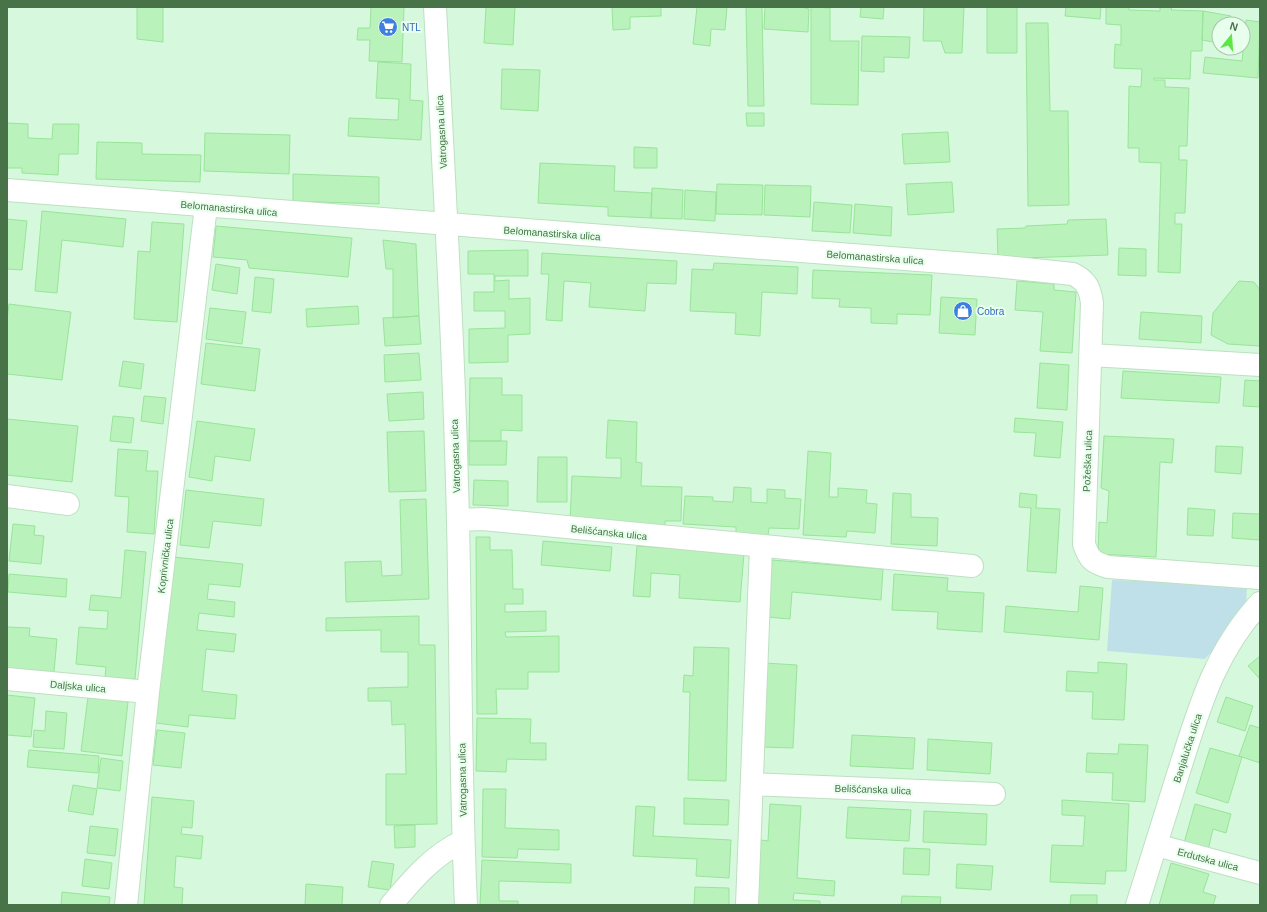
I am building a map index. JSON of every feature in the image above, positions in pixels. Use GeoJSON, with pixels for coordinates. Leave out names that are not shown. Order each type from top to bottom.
{"type":"FeatureCollection","features":[{"type":"Feature","properties":{"kind":"street","name":"Vatrogasna ulica"},"geometry":{"type":"LineString","coordinates":[[435,7],[446,225],[458,520],[463,840],[466,905]]}},
{"type":"Feature","properties":{"kind":"street","name":"Belomanastirska ulica"},"geometry":{"type":"LineString","coordinates":[[7,190],[1060,272],[1073,274],[1082,279],[1090,289]]}},
{"type":"Feature","properties":{"kind":"street","name":"Koprivnička ulica"},"geometry":{"type":"LineString","coordinates":[[126,905],[148,692],[206,206]]}},
{"type":"Feature","properties":{"kind":"street","name":"Požeška ulica"},"geometry":{"type":"LineString","coordinates":[[1090,289],[1092,303],[1091,355],[1084,544],[1088,555],[1095,563],[1108,567],[1260,578]]}},
{"type":"Feature","properties":{"kind":"street"},"geometry":{"type":"LineString","coordinates":[[1091,355],[1260,365]]}},
{"type":"Feature","properties":{"kind":"street"},"geometry":{"type":"LineString","coordinates":[[7,496],[68,504]]}},
{"type":"Feature","properties":{"kind":"street","name":"Belišćanska ulica"},"geometry":{"type":"LineString","coordinates":[[458,520],[483,520],[972,566]]}},
{"type":"Feature","properties":{"kind":"street"},"geometry":{"type":"LineString","coordinates":[[747,905],[761,546]]}},
{"type":"Feature","properties":{"kind":"street","name":"Banjalučka ulica"},"geometry":{"type":"LineString","coordinates":[[1137,905],[1200,707],[1213,672],[1228,644],[1260,603]]}},
{"type":"Feature","properties":{"kind":"street","name":"Daljska ulica"},"geometry":{"type":"LineString","coordinates":[[7,679],[148,692]]}},
{"type":"Feature","properties":{"kind":"street","name":"Belišćanska ulica"},"geometry":{"type":"LineString","coordinates":[[752,784],[994,794]]}},
{"type":"Feature","properties":{"kind":"street"},"geometry":{"type":"LineString","coordinates":[[391,905],[431,862],[447,848],[463,840]]}},
{"type":"Feature","properties":{"kind":"street","name":"Erdutska ulica"},"geometry":{"type":"LineString","coordinates":[[1156,845],[1260,873]]}},
{"type":"Feature","properties":{"kind":"shaded area"},"geometry":{"type":"Polygon","coordinates":[[[7,7],[1260,7],[1260,905],[7,905],[7,7]]]}},
{"type":"Feature","properties":{"kind":"shaded area"},"geometry":{"type":"Polygon","coordinates":[[[1112,580],[1247,585],[1246,608],[1234,627],[1205,659],[1107,651],[1112,580]]]}},
{"type":"Feature","properties":{"kind":"building"},"geometry":{"type":"Polygon","coordinates":[[[137,7],[163,7],[163,42],[137,39],[137,7]]]}},
{"type":"Feature","properties":{"kind":"building"},"geometry":{"type":"Polygon","coordinates":[[[371,7],[404,7],[402,62],[369,61],[370,40],[357,40],[358,28],[370,28],[371,7]]]}},
{"type":"Feature","properties":{"kind":"building"},"geometry":{"type":"Polygon","coordinates":[[[486,7],[515,7],[513,45],[484,43],[486,7]]]}},
{"type":"Feature","properties":{"kind":"building"},"geometry":{"type":"Polygon","coordinates":[[[612,7],[661,7],[661,16],[630,17],[630,29],[613,30],[612,7]]]}},
{"type":"Feature","properties":{"kind":"building"},"geometry":{"type":"Polygon","coordinates":[[[697,7],[727,7],[725,30],[711,29],[710,46],[693,44],[697,7]]]}},
{"type":"Feature","properties":{"kind":"building"},"geometry":{"type":"Polygon","coordinates":[[[746,7],[762,7],[764,106],[748,106],[746,7]]]}},
{"type":"Feature","properties":{"kind":"building"},"geometry":{"type":"Polygon","coordinates":[[[765,7],[802,7],[809,9],[808,32],[764,29],[765,7]]]}},
{"type":"Feature","properties":{"kind":"building"},"geometry":{"type":"Polygon","coordinates":[[[811,7],[830,8],[830,41],[859,41],[858,105],[811,104],[811,7]]]}},
{"type":"Feature","properties":{"kind":"building"},"geometry":{"type":"Polygon","coordinates":[[[861,7],[884,7],[883,19],[860,17],[861,7]]]}},
{"type":"Feature","properties":{"kind":"building"},"geometry":{"type":"Polygon","coordinates":[[[924,7],[964,7],[962,53],[945,53],[941,41],[923,41],[924,7]]]}},
{"type":"Feature","properties":{"kind":"building"},"geometry":{"type":"Polygon","coordinates":[[[987,7],[1017,7],[1017,53],[987,53],[987,7]]]}},
{"type":"Feature","properties":{"kind":"building"},"geometry":{"type":"Polygon","coordinates":[[[1066,7],[1101,7],[1100,19],[1065,16],[1066,7]]]}},
{"type":"Feature","properties":{"kind":"building"},"geometry":{"type":"Polygon","coordinates":[[[1106,7],[1129,7],[1129,10],[1160,11],[1160,7],[1172,7],[1171,10],[1203,11],[1202,51],[1191,51],[1190,79],[1154,78],[1154,80],[1165,80],[1165,87],[1189,88],[1187,146],[1179,146],[1179,160],[1187,160],[1185,213],[1175,213],[1175,224],[1182,224],[1180,273],[1158,272],[1161,163],[1139,162],[1139,148],[1128,148],[1129,86],[1141,87],[1142,69],[1114,68],[1115,44],[1121,45],[1121,25],[1106,24],[1106,7]]]}},
{"type":"Feature","properties":{"kind":"building"},"geometry":{"type":"Polygon","coordinates":[[[1203,11],[1231,16],[1211,16],[1211,42],[1202,40],[1203,11]]]}},
{"type":"Feature","properties":{"kind":"building"},"geometry":{"type":"Polygon","coordinates":[[[1251,21],[1260,22],[1258,78],[1203,73],[1205,57],[1242,61],[1242,56],[1251,56],[1251,21]]]}},
{"type":"Feature","properties":{"kind":"building"},"geometry":{"type":"Polygon","coordinates":[[[1026,23],[1048,23],[1050,111],[1068,111],[1069,205],[1028,206],[1026,23]]]}},
{"type":"Feature","properties":{"kind":"building"},"geometry":{"type":"Polygon","coordinates":[[[862,36],[910,37],[909,58],[884,57],[884,72],[861,71],[862,36]]]}},
{"type":"Feature","properties":{"kind":"building"},"geometry":{"type":"Polygon","coordinates":[[[378,62],[411,64],[410,100],[423,101],[421,140],[348,136],[349,118],[398,120],[399,99],[376,98],[378,62]]]}},
{"type":"Feature","properties":{"kind":"building"},"geometry":{"type":"Polygon","coordinates":[[[502,69],[540,70],[538,111],[501,109],[502,69]]]}},
{"type":"Feature","properties":{"kind":"building"},"geometry":{"type":"Polygon","coordinates":[[[746,113],[764,113],[764,126],[747,126],[746,113]]]}},
{"type":"Feature","properties":{"kind":"building"},"geometry":{"type":"Polygon","coordinates":[[[7,123],[28,124],[28,138],[52,139],[53,124],[79,124],[78,154],[59,154],[58,175],[22,173],[22,168],[7,168],[7,123]]]}},
{"type":"Feature","properties":{"kind":"building"},"geometry":{"type":"Polygon","coordinates":[[[948,132],[950,162],[904,164],[902,134],[948,132]]]}},
{"type":"Feature","properties":{"kind":"building"},"geometry":{"type":"Polygon","coordinates":[[[205,133],[290,135],[289,174],[204,171],[205,133]]]}},
{"type":"Feature","properties":{"kind":"building"},"geometry":{"type":"Polygon","coordinates":[[[97,142],[142,143],[142,154],[201,155],[200,182],[96,179],[97,142]]]}},
{"type":"Feature","properties":{"kind":"building"},"geometry":{"type":"Polygon","coordinates":[[[634,147],[657,148],[657,168],[634,168],[634,147]]]}},
{"type":"Feature","properties":{"kind":"building"},"geometry":{"type":"Polygon","coordinates":[[[540,163],[615,166],[614,191],[652,193],[651,218],[608,216],[608,207],[538,203],[540,163]]]}},
{"type":"Feature","properties":{"kind":"building"},"geometry":{"type":"Polygon","coordinates":[[[293,174],[379,177],[379,204],[293,201],[293,174]]]}},
{"type":"Feature","properties":{"kind":"building"},"geometry":{"type":"Polygon","coordinates":[[[952,182],[954,212],[908,215],[906,184],[952,182]]]}},
{"type":"Feature","properties":{"kind":"building"},"geometry":{"type":"Polygon","coordinates":[[[717,184],[763,185],[762,215],[716,214],[717,184]]]}},
{"type":"Feature","properties":{"kind":"building"},"geometry":{"type":"Polygon","coordinates":[[[765,185],[811,186],[810,217],[764,215],[765,185]]]}},
{"type":"Feature","properties":{"kind":"building"},"geometry":{"type":"Polygon","coordinates":[[[652,188],[683,190],[682,219],[651,218],[652,188]]]}},
{"type":"Feature","properties":{"kind":"building"},"geometry":{"type":"Polygon","coordinates":[[[685,190],[716,192],[715,221],[684,219],[685,190]]]}},
{"type":"Feature","properties":{"kind":"building"},"geometry":{"type":"Polygon","coordinates":[[[814,202],[852,205],[850,233],[812,231],[814,202]]]}},
{"type":"Feature","properties":{"kind":"building"},"geometry":{"type":"Polygon","coordinates":[[[855,204],[892,207],[891,236],[853,233],[855,204]]]}},
{"type":"Feature","properties":{"kind":"building"},"geometry":{"type":"Polygon","coordinates":[[[42,211],[126,219],[123,247],[62,240],[57,293],[35,291],[42,211]]]}},
{"type":"Feature","properties":{"kind":"building"},"geometry":{"type":"Polygon","coordinates":[[[7,219],[27,221],[22,270],[7,269],[7,219]]]}},
{"type":"Feature","properties":{"kind":"building"},"geometry":{"type":"Polygon","coordinates":[[[1106,219],[1108,255],[998,259],[997,229],[1067,224],[1068,220],[1106,219]]]}},
{"type":"Feature","properties":{"kind":"building"},"geometry":{"type":"Polygon","coordinates":[[[152,222],[184,224],[177,322],[134,319],[138,251],[150,252],[152,222]]]}},
{"type":"Feature","properties":{"kind":"building"},"geometry":{"type":"Polygon","coordinates":[[[216,226],[352,238],[348,277],[249,268],[247,260],[213,257],[216,226]]]}},
{"type":"Feature","properties":{"kind":"building"},"geometry":{"type":"Polygon","coordinates":[[[383,240],[416,244],[419,316],[393,318],[393,269],[386,269],[383,240]]]}},
{"type":"Feature","properties":{"kind":"building"},"geometry":{"type":"Polygon","coordinates":[[[1119,248],[1146,249],[1146,276],[1118,275],[1119,248]]]}},
{"type":"Feature","properties":{"kind":"building"},"geometry":{"type":"Polygon","coordinates":[[[528,250],[528,276],[495,276],[495,281],[509,280],[509,299],[530,298],[530,334],[508,335],[508,362],[469,363],[469,329],[505,328],[505,311],[474,311],[474,292],[494,292],[494,274],[468,274],[468,251],[528,250]]]}},
{"type":"Feature","properties":{"kind":"building"},"geometry":{"type":"Polygon","coordinates":[[[542,253],[677,261],[676,284],[647,283],[645,311],[589,307],[591,283],[564,281],[562,321],[546,320],[549,274],[541,274],[542,253]]]}},
{"type":"Feature","properties":{"kind":"building"},"geometry":{"type":"Polygon","coordinates":[[[714,263],[798,267],[797,294],[762,292],[760,336],[735,334],[736,313],[690,311],[692,269],[713,270],[714,263]]]}},
{"type":"Feature","properties":{"kind":"building"},"geometry":{"type":"Polygon","coordinates":[[[216,264],[240,268],[237,294],[212,290],[216,264]]]}},
{"type":"Feature","properties":{"kind":"building"},"geometry":{"type":"Polygon","coordinates":[[[813,270],[932,275],[930,315],[897,314],[897,324],[871,323],[871,308],[839,307],[840,299],[812,298],[813,270]]]}},
{"type":"Feature","properties":{"kind":"building"},"geometry":{"type":"Polygon","coordinates":[[[255,277],[274,279],[271,313],[252,311],[255,277]]]}},
{"type":"Feature","properties":{"kind":"building"},"geometry":{"type":"Polygon","coordinates":[[[1017,281],[1054,284],[1054,290],[1076,292],[1072,353],[1040,351],[1043,312],[1015,310],[1017,281]]]}},
{"type":"Feature","properties":{"kind":"building"},"geometry":{"type":"Polygon","coordinates":[[[1239,281],[1254,282],[1260,290],[1260,346],[1228,344],[1211,335],[1213,313],[1239,281]]]}},
{"type":"Feature","properties":{"kind":"building"},"geometry":{"type":"Polygon","coordinates":[[[941,297],[977,299],[975,335],[939,333],[941,297]]]}},
{"type":"Feature","properties":{"kind":"building"},"geometry":{"type":"Polygon","coordinates":[[[9,304],[71,312],[62,380],[7,374],[7,320],[9,304]]]}},
{"type":"Feature","properties":{"kind":"building"},"geometry":{"type":"Polygon","coordinates":[[[358,306],[359,324],[307,327],[306,309],[358,306]]]}},
{"type":"Feature","properties":{"kind":"building"},"geometry":{"type":"Polygon","coordinates":[[[210,308],[246,312],[242,344],[206,339],[210,308]]]}},
{"type":"Feature","properties":{"kind":"building"},"geometry":{"type":"Polygon","coordinates":[[[1141,312],[1202,316],[1201,343],[1139,339],[1141,312]]]}},
{"type":"Feature","properties":{"kind":"building"},"geometry":{"type":"Polygon","coordinates":[[[419,316],[421,344],[385,346],[383,318],[419,316]]]}},
{"type":"Feature","properties":{"kind":"building"},"geometry":{"type":"Polygon","coordinates":[[[206,343],[260,349],[255,391],[201,384],[206,343]]]}},
{"type":"Feature","properties":{"kind":"building"},"geometry":{"type":"Polygon","coordinates":[[[419,353],[421,380],[385,382],[384,355],[419,353]]]}},
{"type":"Feature","properties":{"kind":"building"},"geometry":{"type":"Polygon","coordinates":[[[123,361],[144,364],[141,389],[119,386],[123,361]]]}},
{"type":"Feature","properties":{"kind":"building"},"geometry":{"type":"Polygon","coordinates":[[[1040,363],[1069,365],[1067,410],[1037,408],[1040,363]]]}},
{"type":"Feature","properties":{"kind":"building"},"geometry":{"type":"Polygon","coordinates":[[[1123,371],[1221,377],[1219,403],[1121,398],[1123,371]]]}},
{"type":"Feature","properties":{"kind":"building"},"geometry":{"type":"Polygon","coordinates":[[[470,378],[502,378],[502,395],[522,395],[522,431],[501,430],[501,441],[469,441],[470,378]]]}},
{"type":"Feature","properties":{"kind":"building"},"geometry":{"type":"Polygon","coordinates":[[[1245,380],[1260,381],[1260,407],[1243,406],[1245,380]]]}},
{"type":"Feature","properties":{"kind":"building"},"geometry":{"type":"Polygon","coordinates":[[[423,392],[424,419],[389,421],[387,394],[423,392]]]}},
{"type":"Feature","properties":{"kind":"building"},"geometry":{"type":"Polygon","coordinates":[[[144,396],[166,398],[163,424],[141,421],[144,396]]]}},
{"type":"Feature","properties":{"kind":"building"},"geometry":{"type":"Polygon","coordinates":[[[113,416],[134,418],[131,443],[110,441],[113,416]]]}},
{"type":"Feature","properties":{"kind":"building"},"geometry":{"type":"Polygon","coordinates":[[[1015,418],[1063,422],[1060,458],[1034,456],[1036,433],[1014,432],[1015,418]]]}},
{"type":"Feature","properties":{"kind":"building"},"geometry":{"type":"Polygon","coordinates":[[[7,419],[78,426],[72,482],[7,475],[7,419]]]}},
{"type":"Feature","properties":{"kind":"building"},"geometry":{"type":"Polygon","coordinates":[[[608,420],[637,422],[636,462],[642,463],[641,486],[682,487],[681,521],[665,521],[665,526],[570,522],[572,476],[621,478],[621,458],[606,458],[608,420]]]}},
{"type":"Feature","properties":{"kind":"building"},"geometry":{"type":"Polygon","coordinates":[[[197,421],[255,429],[250,461],[215,456],[212,481],[189,477],[197,421]]]}},
{"type":"Feature","properties":{"kind":"building"},"geometry":{"type":"Polygon","coordinates":[[[424,431],[426,491],[389,492],[387,432],[424,431]]]}},
{"type":"Feature","properties":{"kind":"building"},"geometry":{"type":"Polygon","coordinates":[[[1104,436],[1174,439],[1172,463],[1160,462],[1156,557],[1098,554],[1099,522],[1107,523],[1109,491],[1101,488],[1104,436]]]}},
{"type":"Feature","properties":{"kind":"building"},"geometry":{"type":"Polygon","coordinates":[[[469,441],[507,441],[506,465],[469,465],[469,441]]]}},
{"type":"Feature","properties":{"kind":"building"},"geometry":{"type":"Polygon","coordinates":[[[1216,446],[1243,447],[1241,474],[1215,472],[1216,446]]]}},
{"type":"Feature","properties":{"kind":"building"},"geometry":{"type":"Polygon","coordinates":[[[118,449],[148,451],[146,471],[158,471],[154,534],[127,532],[129,497],[115,496],[118,449]]]}},
{"type":"Feature","properties":{"kind":"building"},"geometry":{"type":"Polygon","coordinates":[[[808,451],[831,453],[829,497],[838,497],[838,488],[867,490],[866,503],[877,504],[875,533],[847,531],[846,537],[803,535],[808,451]]]}},
{"type":"Feature","properties":{"kind":"building"},"geometry":{"type":"Polygon","coordinates":[[[538,457],[567,457],[567,502],[537,502],[538,457]]]}},
{"type":"Feature","properties":{"kind":"building"},"geometry":{"type":"Polygon","coordinates":[[[474,480],[508,481],[508,506],[473,505],[474,480]]]}},
{"type":"Feature","properties":{"kind":"building"},"geometry":{"type":"Polygon","coordinates":[[[734,487],[751,488],[751,502],[767,503],[767,489],[785,490],[785,498],[801,499],[799,529],[769,528],[768,536],[736,534],[736,527],[683,524],[685,496],[713,497],[713,501],[733,502],[734,487]]]}},
{"type":"Feature","properties":{"kind":"building"},"geometry":{"type":"Polygon","coordinates":[[[186,490],[264,499],[261,526],[213,521],[209,548],[180,545],[186,490]]]}},
{"type":"Feature","properties":{"kind":"building"},"geometry":{"type":"Polygon","coordinates":[[[893,493],[911,494],[911,517],[938,518],[937,546],[891,544],[893,493]]]}},
{"type":"Feature","properties":{"kind":"building"},"geometry":{"type":"Polygon","coordinates":[[[1020,493],[1037,495],[1036,508],[1060,509],[1056,573],[1027,571],[1031,508],[1019,507],[1020,493]]]}},
{"type":"Feature","properties":{"kind":"building"},"geometry":{"type":"Polygon","coordinates":[[[426,499],[429,599],[346,602],[345,562],[381,561],[382,576],[402,575],[400,500],[426,499]]]}},
{"type":"Feature","properties":{"kind":"building"},"geometry":{"type":"Polygon","coordinates":[[[1188,508],[1215,510],[1213,536],[1187,535],[1188,508]]]}},
{"type":"Feature","properties":{"kind":"building"},"geometry":{"type":"Polygon","coordinates":[[[1233,513],[1260,514],[1260,540],[1232,538],[1233,513]]]}},
{"type":"Feature","properties":{"kind":"building"},"geometry":{"type":"Polygon","coordinates":[[[13,524],[35,526],[34,535],[44,536],[41,564],[9,561],[13,524]]]}},
{"type":"Feature","properties":{"kind":"building"},"geometry":{"type":"Polygon","coordinates":[[[476,537],[490,537],[490,550],[512,550],[513,589],[523,589],[523,604],[505,604],[505,612],[546,611],[546,631],[505,632],[506,637],[559,636],[559,672],[528,672],[528,689],[496,689],[497,714],[477,714],[476,537]]]}},
{"type":"Feature","properties":{"kind":"building"},"geometry":{"type":"Polygon","coordinates":[[[543,541],[612,547],[610,571],[541,565],[543,541]]]}},
{"type":"Feature","properties":{"kind":"building"},"geometry":{"type":"Polygon","coordinates":[[[637,546],[744,553],[740,602],[679,598],[680,575],[651,573],[650,597],[633,596],[637,546]]]}},
{"type":"Feature","properties":{"kind":"building"},"geometry":{"type":"Polygon","coordinates":[[[125,550],[146,552],[135,679],[105,677],[106,667],[76,664],[79,627],[107,629],[108,611],[89,610],[91,595],[121,598],[125,550]]]}},
{"type":"Feature","properties":{"kind":"building"},"geometry":{"type":"Polygon","coordinates":[[[173,557],[243,564],[240,587],[209,584],[207,599],[235,602],[234,617],[199,613],[197,630],[236,634],[234,652],[206,649],[202,691],[237,695],[235,719],[189,715],[188,727],[156,723],[173,557]]]}},
{"type":"Feature","properties":{"kind":"building"},"geometry":{"type":"Polygon","coordinates":[[[772,560],[883,569],[881,600],[792,592],[790,619],[767,617],[772,560]]]}},
{"type":"Feature","properties":{"kind":"building"},"geometry":{"type":"Polygon","coordinates":[[[9,574],[67,579],[66,597],[8,592],[9,574]]]}},
{"type":"Feature","properties":{"kind":"building"},"geometry":{"type":"Polygon","coordinates":[[[894,574],[948,578],[947,591],[984,593],[982,632],[937,629],[938,612],[892,610],[894,574]]]}},
{"type":"Feature","properties":{"kind":"building"},"geometry":{"type":"Polygon","coordinates":[[[1080,586],[1103,588],[1099,640],[1004,632],[1006,606],[1078,612],[1080,586]]]}},
{"type":"Feature","properties":{"kind":"building"},"geometry":{"type":"Polygon","coordinates":[[[419,616],[419,645],[435,645],[437,824],[386,825],[386,774],[406,774],[405,724],[392,725],[391,701],[368,701],[368,688],[408,687],[408,652],[381,652],[381,630],[326,631],[326,618],[419,616]]]}},
{"type":"Feature","properties":{"kind":"building"},"geometry":{"type":"Polygon","coordinates":[[[7,627],[30,628],[29,636],[57,639],[54,672],[7,668],[7,627]]]}},
{"type":"Feature","properties":{"kind":"building"},"geometry":{"type":"Polygon","coordinates":[[[694,647],[729,648],[726,781],[688,780],[690,692],[683,692],[684,675],[693,676],[694,647]]]}},
{"type":"Feature","properties":{"kind":"building"},"geometry":{"type":"Polygon","coordinates":[[[1260,656],[1260,679],[1248,666],[1260,656]]]}},
{"type":"Feature","properties":{"kind":"building"},"geometry":{"type":"Polygon","coordinates":[[[1098,662],[1127,664],[1124,720],[1092,719],[1093,692],[1066,691],[1067,671],[1098,673],[1098,662]]]}},
{"type":"Feature","properties":{"kind":"building"},"geometry":{"type":"Polygon","coordinates":[[[765,663],[797,665],[793,748],[761,747],[765,663]]]}},
{"type":"Feature","properties":{"kind":"building"},"geometry":{"type":"Polygon","coordinates":[[[7,695],[35,698],[31,737],[7,735],[7,695]]]}},
{"type":"Feature","properties":{"kind":"building"},"geometry":{"type":"Polygon","coordinates":[[[88,697],[128,702],[122,756],[81,751],[88,697]]]}},
{"type":"Feature","properties":{"kind":"building"},"geometry":{"type":"Polygon","coordinates":[[[1226,697],[1253,706],[1245,731],[1217,722],[1226,697]]]}},
{"type":"Feature","properties":{"kind":"building"},"geometry":{"type":"Polygon","coordinates":[[[46,711],[67,713],[64,749],[33,747],[34,730],[45,731],[46,711]]]}},
{"type":"Feature","properties":{"kind":"building"},"geometry":{"type":"Polygon","coordinates":[[[477,718],[531,719],[530,743],[546,743],[546,760],[507,759],[506,772],[476,771],[477,718]]]}},
{"type":"Feature","properties":{"kind":"building"},"geometry":{"type":"Polygon","coordinates":[[[1250,725],[1260,728],[1260,763],[1239,756],[1250,725]]]}},
{"type":"Feature","properties":{"kind":"building"},"geometry":{"type":"Polygon","coordinates":[[[157,730],[185,733],[181,768],[153,765],[157,730]]]}},
{"type":"Feature","properties":{"kind":"building"},"geometry":{"type":"Polygon","coordinates":[[[852,735],[915,738],[913,769],[850,766],[852,735]]]}},
{"type":"Feature","properties":{"kind":"building"},"geometry":{"type":"Polygon","coordinates":[[[928,739],[992,743],[990,774],[927,770],[928,739]]]}},
{"type":"Feature","properties":{"kind":"building"},"geometry":{"type":"Polygon","coordinates":[[[1119,744],[1148,745],[1145,802],[1112,800],[1113,773],[1086,772],[1087,753],[1118,754],[1119,744]]]}},
{"type":"Feature","properties":{"kind":"building"},"geometry":{"type":"Polygon","coordinates":[[[1210,748],[1242,757],[1228,803],[1196,793],[1210,748]]]}},
{"type":"Feature","properties":{"kind":"building"},"geometry":{"type":"Polygon","coordinates":[[[29,750],[99,756],[98,773],[27,767],[29,750]]]}},
{"type":"Feature","properties":{"kind":"building"},"geometry":{"type":"Polygon","coordinates":[[[101,758],[123,761],[120,791],[97,788],[101,758]]]}},
{"type":"Feature","properties":{"kind":"building"},"geometry":{"type":"Polygon","coordinates":[[[73,785],[97,789],[93,815],[68,811],[73,785]]]}},
{"type":"Feature","properties":{"kind":"building"},"geometry":{"type":"Polygon","coordinates":[[[483,789],[506,789],[505,828],[559,830],[559,850],[518,849],[517,858],[482,857],[483,789]]]}},
{"type":"Feature","properties":{"kind":"building"},"geometry":{"type":"Polygon","coordinates":[[[152,797],[194,801],[192,828],[182,827],[181,834],[203,836],[201,859],[176,856],[174,887],[183,888],[182,905],[144,905],[152,797]]]}},
{"type":"Feature","properties":{"kind":"building"},"geometry":{"type":"Polygon","coordinates":[[[684,798],[729,800],[728,825],[684,824],[684,798]]]}},
{"type":"Feature","properties":{"kind":"building"},"geometry":{"type":"Polygon","coordinates":[[[1062,800],[1129,804],[1126,871],[1106,871],[1105,884],[1050,882],[1052,845],[1083,846],[1085,816],[1062,815],[1062,800]]]}},
{"type":"Feature","properties":{"kind":"building"},"geometry":{"type":"Polygon","coordinates":[[[770,804],[801,806],[797,878],[835,881],[834,896],[794,893],[793,900],[820,901],[820,905],[757,905],[761,840],[768,841],[770,804]]]}},
{"type":"Feature","properties":{"kind":"building"},"geometry":{"type":"Polygon","coordinates":[[[1195,804],[1231,814],[1226,833],[1213,829],[1208,850],[1184,843],[1195,804]]]}},
{"type":"Feature","properties":{"kind":"building"},"geometry":{"type":"Polygon","coordinates":[[[636,806],[655,807],[653,836],[731,840],[729,878],[696,876],[697,859],[633,856],[636,806]]]}},
{"type":"Feature","properties":{"kind":"building"},"geometry":{"type":"Polygon","coordinates":[[[848,807],[911,810],[909,841],[846,838],[848,807]]]}},
{"type":"Feature","properties":{"kind":"building"},"geometry":{"type":"Polygon","coordinates":[[[924,811],[987,814],[986,845],[923,842],[924,811]]]}},
{"type":"Feature","properties":{"kind":"building"},"geometry":{"type":"Polygon","coordinates":[[[415,825],[415,847],[395,848],[394,826],[415,825]]]}},
{"type":"Feature","properties":{"kind":"building"},"geometry":{"type":"Polygon","coordinates":[[[90,826],[118,829],[115,856],[87,853],[90,826]]]}},
{"type":"Feature","properties":{"kind":"building"},"geometry":{"type":"Polygon","coordinates":[[[904,848],[930,849],[929,875],[903,874],[904,848]]]}},
{"type":"Feature","properties":{"kind":"building"},"geometry":{"type":"Polygon","coordinates":[[[85,859],[112,863],[109,889],[82,886],[85,859]]]}},
{"type":"Feature","properties":{"kind":"building"},"geometry":{"type":"Polygon","coordinates":[[[482,860],[571,864],[571,883],[499,881],[499,901],[518,901],[518,905],[480,905],[482,860]]]}},
{"type":"Feature","properties":{"kind":"building"},"geometry":{"type":"Polygon","coordinates":[[[372,861],[394,864],[390,890],[368,887],[372,861]]]}},
{"type":"Feature","properties":{"kind":"building"},"geometry":{"type":"Polygon","coordinates":[[[1171,863],[1209,874],[1203,892],[1216,896],[1213,905],[1159,905],[1171,863]]]}},
{"type":"Feature","properties":{"kind":"building"},"geometry":{"type":"Polygon","coordinates":[[[957,864],[993,866],[991,890],[956,888],[957,864]]]}},
{"type":"Feature","properties":{"kind":"building"},"geometry":{"type":"Polygon","coordinates":[[[306,884],[343,887],[342,905],[305,905],[306,884]]]}},
{"type":"Feature","properties":{"kind":"building"},"geometry":{"type":"Polygon","coordinates":[[[695,887],[729,888],[729,905],[694,905],[695,887]]]}},
{"type":"Feature","properties":{"kind":"building"},"geometry":{"type":"Polygon","coordinates":[[[62,892],[110,897],[109,905],[61,905],[62,892]]]}},
{"type":"Feature","properties":{"kind":"building"},"geometry":{"type":"Polygon","coordinates":[[[1071,895],[1097,895],[1097,905],[1070,905],[1071,895]]]}},
{"type":"Feature","properties":{"kind":"building"},"geometry":{"type":"Polygon","coordinates":[[[902,896],[941,897],[940,905],[901,905],[902,896]]]}},
{"type":"Feature","properties":{"kind":"place","name":"NTL"},"geometry":{"type":"Point","coordinates":[388,27]}},
{"type":"Feature","properties":{"kind":"place","name":"Cobra"},"geometry":{"type":"Point","coordinates":[963,311]}}]}
